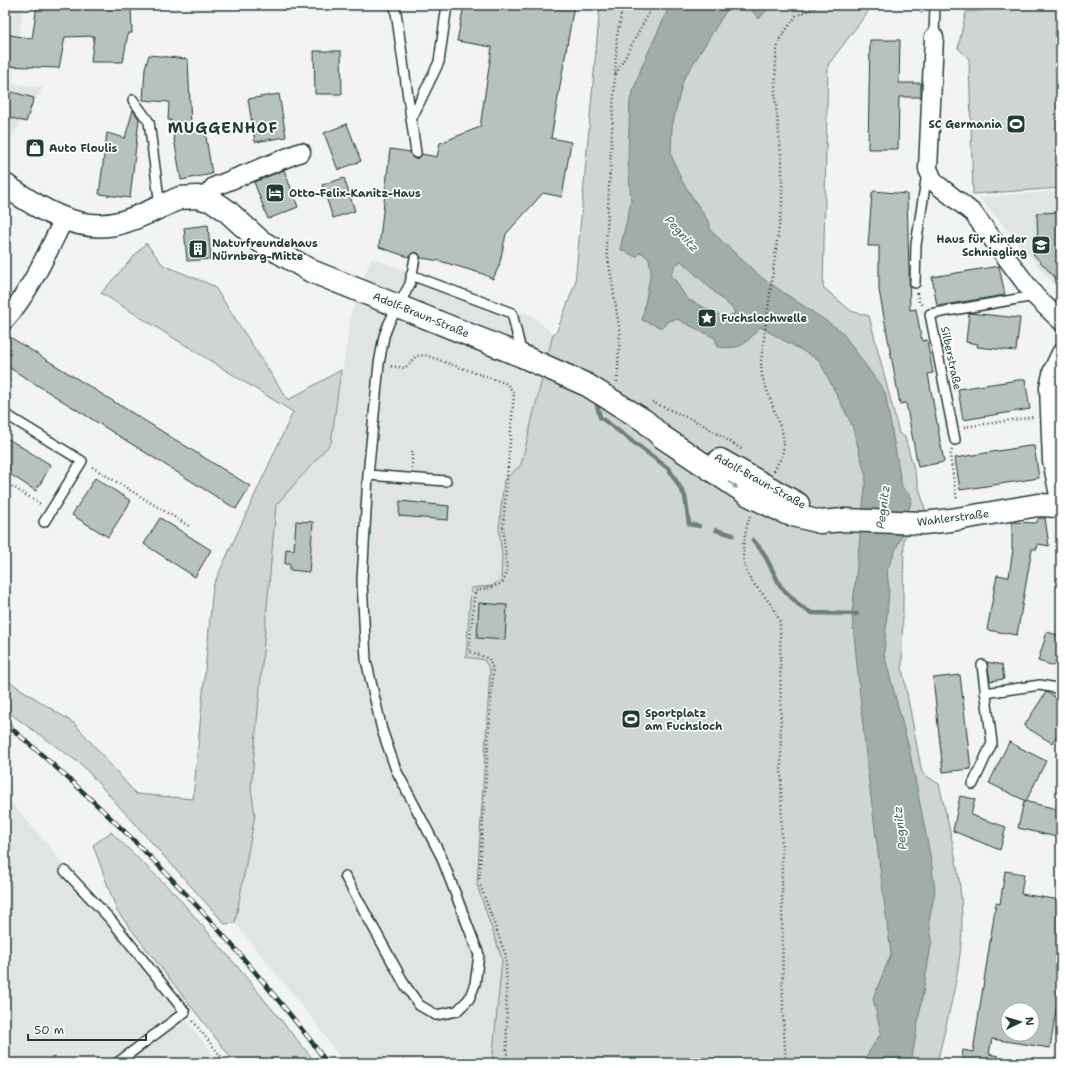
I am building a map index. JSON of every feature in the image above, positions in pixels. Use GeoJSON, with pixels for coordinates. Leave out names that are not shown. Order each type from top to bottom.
{"type":"FeatureCollection","features":[{"type":"Feature","properties":{"kind":"main road","name":"Adolf-Braun-Straße"},"geometry":{"type":"LineString","coordinates":[[5,185],[44,210],[64,219],[89,225],[113,224],[135,218],[180,198],[189,196],[204,198],[220,206],[260,241],[294,262],[318,274],[522,356],[587,385],[645,420],[665,428],[794,502],[844,520]]}},
{"type":"Feature","properties":{"kind":"main road","name":"Wahlerstraße"},"geometry":{"type":"LineString","coordinates":[[844,520],[909,523],[951,520],[1038,505],[1061,505]]}},
{"type":"Feature","properties":{"kind":"street"},"geometry":{"type":"LineString","coordinates":[[934,37],[928,169],[934,182],[973,213],[1035,296],[1061,321]]}},
{"type":"Feature","properties":{"kind":"street"},"geometry":{"type":"LineString","coordinates":[[204,198],[214,187],[220,184],[301,152]]}},
{"type":"Feature","properties":{"kind":"street"},"geometry":{"type":"LineString","coordinates":[[5,320],[16,305],[45,257],[64,219]]}},
{"type":"Feature","properties":{"kind":"street"},"geometry":{"type":"LineString","coordinates":[[1061,353],[1053,370],[1049,387],[1052,461],[1061,505]]}},
{"type":"Feature","properties":{"kind":"lane"},"geometry":{"type":"LineString","coordinates":[[394,5],[416,153]]}},
{"type":"Feature","properties":{"kind":"lane"},"geometry":{"type":"LineString","coordinates":[[411,120],[439,62],[447,5]]}},
{"type":"Feature","properties":{"kind":"lane"},"geometry":{"type":"LineString","coordinates":[[934,37],[935,5]]}},
{"type":"Feature","properties":{"kind":"lane"},"geometry":{"type":"LineString","coordinates":[[133,100],[149,122],[160,207]]}},
{"type":"Feature","properties":{"kind":"lane"},"geometry":{"type":"LineString","coordinates":[[916,283],[916,245],[928,169]]}},
{"type":"Feature","properties":{"kind":"lane"},"geometry":{"type":"LineString","coordinates":[[345,876],[405,985],[419,1005],[436,1015],[457,1011],[470,999],[475,984],[479,955],[441,856],[396,770],[382,730],[366,660],[362,581],[368,475],[379,364],[384,336],[410,284],[415,258]]}},
{"type":"Feature","properties":{"kind":"lane"},"geometry":{"type":"LineString","coordinates":[[411,275],[512,313],[522,356]]}},
{"type":"Feature","properties":{"kind":"lane","name":"Silberstraße"},"geometry":{"type":"LineString","coordinates":[[955,440],[930,314],[1035,296]]}},
{"type":"Feature","properties":{"kind":"lane"},"geometry":{"type":"LineString","coordinates":[[5,414],[82,461],[44,522]]}},
{"type":"Feature","properties":{"kind":"lane"},"geometry":{"type":"LineString","coordinates":[[368,475],[446,481]]}},
{"type":"Feature","properties":{"kind":"lane"},"geometry":{"type":"LineString","coordinates":[[973,784],[992,743],[982,665]]}},
{"type":"Feature","properties":{"kind":"lane"},"geometry":{"type":"LineString","coordinates":[[986,693],[1040,685],[1061,689]]}},
{"type":"Feature","properties":{"kind":"lane"},"geometry":{"type":"LineString","coordinates":[[65,871],[111,920],[185,1012],[117,1063]]}},
{"type":"Feature","properties":{"kind":"path"},"geometry":{"type":"LineString","coordinates":[[617,389],[620,333],[606,245],[617,36],[623,5]]}},
{"type":"Feature","properties":{"kind":"path"},"geometry":{"type":"LineString","coordinates":[[615,76],[653,5]]}},
{"type":"Feature","properties":{"kind":"path"},"geometry":{"type":"LineString","coordinates":[[774,472],[782,456],[784,446],[783,435],[762,376],[761,361],[782,204],[782,164],[775,96],[776,55],[779,40],[796,16],[820,5]]}},
{"type":"Feature","properties":{"kind":"path"},"geometry":{"type":"LineString","coordinates":[[916,283],[919,302],[930,314]]}},
{"type":"Feature","properties":{"kind":"path"},"geometry":{"type":"LineString","coordinates":[[379,364],[405,368],[416,356],[425,355],[507,384],[514,393],[503,526],[507,572],[502,582],[490,588],[474,591],[469,651],[489,659],[493,668],[479,882],[506,956],[507,1063]]}},
{"type":"Feature","properties":{"kind":"path"},"geometry":{"type":"LineString","coordinates":[[964,427],[1050,415]]}},
{"type":"Feature","properties":{"kind":"path"},"geometry":{"type":"LineString","coordinates":[[955,440],[950,456],[955,491]]}},
{"type":"Feature","properties":{"kind":"path"},"geometry":{"type":"LineString","coordinates":[[412,451],[412,478]]}},
{"type":"Feature","properties":{"kind":"path"},"geometry":{"type":"LineString","coordinates":[[82,461],[189,526]]}},
{"type":"Feature","properties":{"kind":"path"},"geometry":{"type":"LineString","coordinates":[[5,482],[51,511]]}},
{"type":"Feature","properties":{"kind":"path"},"geometry":{"type":"LineString","coordinates":[[752,512],[742,541],[745,566],[753,582],[776,610],[780,622],[783,1018],[786,1063]]}},
{"type":"Feature","properties":{"kind":"path"},"geometry":{"type":"LineString","coordinates":[[185,1012],[226,1063]]}},
{"type":"Feature","properties":{"kind":"shaded area"},"geometry":{"type":"Polygon","coordinates":[[[5,5],[24,5],[12,84],[43,87],[5,148],[5,5]]]}},
{"type":"Feature","properties":{"kind":"shaded area"},"geometry":{"type":"Polygon","coordinates":[[[600,5],[873,5],[828,65],[823,287],[851,311],[869,316],[899,433],[905,437],[927,516],[904,538],[902,667],[922,773],[939,784],[954,850],[961,899],[962,935],[960,953],[950,1009],[937,1063],[492,1063],[502,959],[477,885],[490,670],[484,660],[466,657],[471,588],[492,586],[501,579],[502,556],[499,529],[504,480],[521,465],[553,334],[557,331],[575,284],[600,5]]]}},
{"type":"Feature","properties":{"kind":"shaded area","name":"SC Germania"},"geometry":{"type":"Polygon","coordinates":[[[989,5],[1061,5],[1061,188],[973,194],[969,59],[958,48],[966,12],[989,10],[989,5]]]}},
{"type":"Feature","properties":{"kind":"shaded area","name":"Haus für Kinder Schniegling"},"geometry":{"type":"Polygon","coordinates":[[[1061,191],[1061,293],[979,197],[1061,191]]]}},
{"type":"Feature","properties":{"kind":"shaded area"},"geometry":{"type":"Polygon","coordinates":[[[146,243],[163,265],[214,286],[288,400],[341,370],[331,443],[276,505],[251,789],[255,815],[235,923],[225,924],[82,765],[5,710],[5,679],[75,724],[136,794],[193,799],[213,586],[293,412],[101,293],[146,243]]]}},
{"type":"Feature","properties":{"kind":"shaded area"},"geometry":{"type":"Polygon","coordinates":[[[371,258],[531,315],[553,334],[521,465],[504,480],[499,529],[502,556],[502,579],[492,586],[472,588],[466,657],[484,660],[490,670],[477,885],[502,959],[492,1063],[344,1063],[312,1018],[235,923],[255,815],[251,789],[276,505],[331,443],[351,315],[371,258]]]}},
{"type":"Feature","properties":{"kind":"shaded area"},"geometry":{"type":"Polygon","coordinates":[[[5,795],[47,844],[220,1063],[5,1063],[5,795]]]}},
{"type":"Feature","properties":{"kind":"shaded area"},"geometry":{"type":"Polygon","coordinates":[[[111,832],[175,894],[236,965],[316,1063],[235,1063],[117,911],[93,845],[111,832]]]}},
{"type":"Feature","properties":{"kind":"water","name":"Pegnitz"},"geometry":{"type":"Polygon","coordinates":[[[670,5],[735,5],[726,11],[683,80],[672,127],[671,155],[682,181],[710,224],[710,230],[762,278],[841,331],[885,392],[902,487],[912,498],[903,533],[887,570],[889,590],[884,654],[909,748],[931,860],[935,891],[929,921],[932,940],[911,1063],[862,1063],[881,1033],[873,998],[891,954],[867,766],[852,614],[866,477],[852,425],[819,360],[760,327],[747,342],[743,344],[733,347],[718,347],[715,338],[677,319],[668,321],[662,328],[642,320],[651,271],[649,259],[641,252],[636,257],[620,249],[631,202],[628,158],[630,100],[642,66],[670,5]],[[681,261],[675,265],[671,274],[687,299],[725,318],[735,313],[733,309],[681,261]]]}},
{"type":"Feature","properties":{"kind":"water"},"geometry":{"type":"Polygon","coordinates":[[[747,5],[771,5],[759,19],[747,5]]]}},
{"type":"Feature","properties":{"kind":"building"},"geometry":{"type":"Polygon","coordinates":[[[37,5],[131,5],[132,33],[128,33],[123,62],[91,62],[94,36],[65,37],[59,68],[5,66],[5,34],[32,39],[37,5]]]}},
{"type":"Feature","properties":{"kind":"building"},"geometry":{"type":"Polygon","coordinates":[[[464,5],[574,5],[551,138],[571,142],[562,197],[543,193],[506,234],[499,266],[493,279],[483,274],[440,261],[421,258],[416,252],[409,257],[379,247],[390,149],[410,152],[414,159],[419,158],[422,154],[437,157],[440,143],[480,127],[492,47],[457,41],[464,5]]]}},
{"type":"Feature","properties":{"kind":"building"},"geometry":{"type":"Polygon","coordinates":[[[870,40],[900,40],[899,83],[921,83],[921,97],[899,97],[898,149],[868,149],[870,40]]]}},
{"type":"Feature","properties":{"kind":"building"},"geometry":{"type":"Polygon","coordinates":[[[314,51],[341,51],[342,94],[315,94],[314,51]]]}},
{"type":"Feature","properties":{"kind":"building"},"geometry":{"type":"Polygon","coordinates":[[[149,55],[188,59],[191,127],[204,125],[212,174],[181,180],[171,120],[168,120],[169,102],[143,100],[145,68],[149,55]]]}},
{"type":"Feature","properties":{"kind":"building"},"geometry":{"type":"Polygon","coordinates":[[[5,90],[34,98],[26,122],[5,116],[5,90]]]}},
{"type":"Feature","properties":{"kind":"building"},"geometry":{"type":"Polygon","coordinates":[[[279,94],[286,137],[255,142],[248,99],[279,94]]]}},
{"type":"Feature","properties":{"kind":"building"},"geometry":{"type":"Polygon","coordinates":[[[133,110],[139,119],[130,198],[99,194],[107,133],[125,138],[133,110]]]}},
{"type":"Feature","properties":{"kind":"building"},"geometry":{"type":"Polygon","coordinates":[[[347,124],[361,161],[338,170],[324,133],[347,124]]]}},
{"type":"Feature","properties":{"kind":"building","name":"Otto-Felix-Kanitz-Haus"},"geometry":{"type":"Polygon","coordinates":[[[284,170],[298,207],[268,219],[254,182],[284,170]]]}},
{"type":"Feature","properties":{"kind":"building"},"geometry":{"type":"Polygon","coordinates":[[[344,178],[355,211],[333,218],[322,185],[344,178]]]}},
{"type":"Feature","properties":{"kind":"building"},"geometry":{"type":"Polygon","coordinates":[[[874,191],[907,194],[910,310],[916,309],[922,341],[927,340],[933,373],[928,374],[944,462],[918,467],[906,403],[900,404],[879,290],[879,246],[868,246],[872,193],[874,191]]]}},
{"type":"Feature","properties":{"kind":"building"},"geometry":{"type":"Polygon","coordinates":[[[1061,212],[1061,284],[1033,254],[1038,250],[1037,213],[1061,212]]]}},
{"type":"Feature","properties":{"kind":"building","name":"Naturfreundehaus Nürnberg-Mitte"},"geometry":{"type":"Polygon","coordinates":[[[208,225],[211,259],[187,261],[184,228],[208,225]]]}},
{"type":"Feature","properties":{"kind":"building"},"geometry":{"type":"Polygon","coordinates":[[[999,266],[1005,295],[937,306],[932,277],[999,266]]]}},
{"type":"Feature","properties":{"kind":"building"},"geometry":{"type":"Polygon","coordinates":[[[969,313],[1020,318],[1016,351],[977,347],[978,344],[966,342],[969,313]]]}},
{"type":"Feature","properties":{"kind":"building"},"geometry":{"type":"Polygon","coordinates":[[[5,334],[250,486],[236,509],[5,365],[5,334]]]}},
{"type":"Feature","properties":{"kind":"building"},"geometry":{"type":"Polygon","coordinates":[[[1025,379],[1030,409],[963,420],[958,389],[1025,379]]]}},
{"type":"Feature","properties":{"kind":"building"},"geometry":{"type":"Polygon","coordinates":[[[5,437],[51,465],[36,491],[5,471],[5,437]]]}},
{"type":"Feature","properties":{"kind":"building"},"geometry":{"type":"Polygon","coordinates":[[[1034,446],[1039,478],[960,490],[955,458],[1034,446]]]}},
{"type":"Feature","properties":{"kind":"building"},"geometry":{"type":"Polygon","coordinates":[[[95,478],[131,501],[108,537],[72,515],[95,478]]]}},
{"type":"Feature","properties":{"kind":"building"},"geometry":{"type":"Polygon","coordinates":[[[400,501],[449,506],[448,520],[399,516],[400,501]]]}},
{"type":"Feature","properties":{"kind":"building"},"geometry":{"type":"Polygon","coordinates":[[[160,518],[211,550],[195,577],[144,544],[160,518]]]}},
{"type":"Feature","properties":{"kind":"building"},"geometry":{"type":"Polygon","coordinates":[[[1039,518],[1045,518],[1049,546],[1038,544],[1037,549],[1032,549],[1017,635],[987,630],[997,575],[1009,577],[1013,549],[1012,522],[1036,523],[1039,518]]]}},
{"type":"Feature","properties":{"kind":"building"},"geometry":{"type":"Polygon","coordinates":[[[296,521],[313,522],[309,572],[290,570],[290,564],[285,564],[286,549],[294,550],[296,521]]]}},
{"type":"Feature","properties":{"kind":"building"},"geometry":{"type":"Polygon","coordinates":[[[479,603],[507,605],[505,640],[477,638],[479,603]]]}},
{"type":"Feature","properties":{"kind":"building"},"geometry":{"type":"Polygon","coordinates":[[[1047,632],[1061,636],[1061,668],[1038,661],[1047,632]]]}},
{"type":"Feature","properties":{"kind":"building"},"geometry":{"type":"Polygon","coordinates":[[[987,662],[1002,665],[1004,679],[990,681],[987,662]]]}},
{"type":"Feature","properties":{"kind":"building"},"geometry":{"type":"Polygon","coordinates":[[[960,675],[971,769],[943,772],[933,678],[960,675]]]}},
{"type":"Feature","properties":{"kind":"building"},"geometry":{"type":"Polygon","coordinates":[[[1046,692],[1061,700],[1061,729],[1052,743],[1024,726],[1046,692]]]}},
{"type":"Feature","properties":{"kind":"building"},"geometry":{"type":"Polygon","coordinates":[[[1009,742],[1046,761],[1026,801],[989,783],[1009,742]]]}},
{"type":"Feature","properties":{"kind":"building"},"geometry":{"type":"Polygon","coordinates":[[[960,796],[975,799],[971,815],[1006,827],[1000,850],[953,831],[960,796]]]}},
{"type":"Feature","properties":{"kind":"building"},"geometry":{"type":"Polygon","coordinates":[[[1024,801],[1061,810],[1061,838],[1018,828],[1024,801]]]}},
{"type":"Feature","properties":{"kind":"building"},"geometry":{"type":"Polygon","coordinates":[[[1005,871],[1024,874],[1021,894],[1061,900],[1061,979],[1050,1048],[1011,1042],[1040,1042],[1040,1002],[1000,1002],[1000,1040],[992,1039],[989,1054],[998,1056],[998,1063],[961,1063],[963,1050],[973,1052],[996,903],[1000,904],[1005,871]]]}},
{"type":"Feature","properties":{"kind":"waterway"},"geometry":{"type":"LineString","coordinates":[[596,401],[600,417],[669,469],[685,496],[689,524],[699,526]]}},
{"type":"Feature","properties":{"kind":"waterway"},"geometry":{"type":"LineString","coordinates":[[716,530],[733,535]]}},
{"type":"Feature","properties":{"kind":"waterway"},"geometry":{"type":"LineString","coordinates":[[753,540],[763,552],[781,587],[801,607],[812,613],[857,614]]}},
{"type":"Feature","properties":{"kind":"railway"},"geometry":{"type":"LineString","coordinates":[[5,723],[110,817],[176,884],[239,953],[299,1025],[327,1063]]}},
{"type":"Feature","properties":{"kind":"place","name":"SC Germania"},"geometry":{"type":"Point","coordinates":[1016,124]}},
{"type":"Feature","properties":{"kind":"place","name":"Auto Floulis"},"geometry":{"type":"Point","coordinates":[35,148]}},
{"type":"Feature","properties":{"kind":"place","name":"Otto-Felix-Kanitz-Haus"},"geometry":{"type":"Point","coordinates":[275,193]}},
{"type":"Feature","properties":{"kind":"place","name":"Haus für Kinder Schniegling"},"geometry":{"type":"Point","coordinates":[1041,245]}},
{"type":"Feature","properties":{"kind":"place","name":"Naturfreundehaus Nürnberg-Mitte"},"geometry":{"type":"Point","coordinates":[198,249]}},
{"type":"Feature","properties":{"kind":"place","name":"Fuchslochwelle"},"geometry":{"type":"Point","coordinates":[707,318]}},
{"type":"Feature","properties":{"kind":"place","name":"Sportplatz am Fuchsloch"},"geometry":{"type":"Point","coordinates":[631,719]}},
{"type":"Feature","properties":{"kind":"district","name":"MUGGENHOF"},"geometry":{"type":"Point","coordinates":[223,128]}}]}
